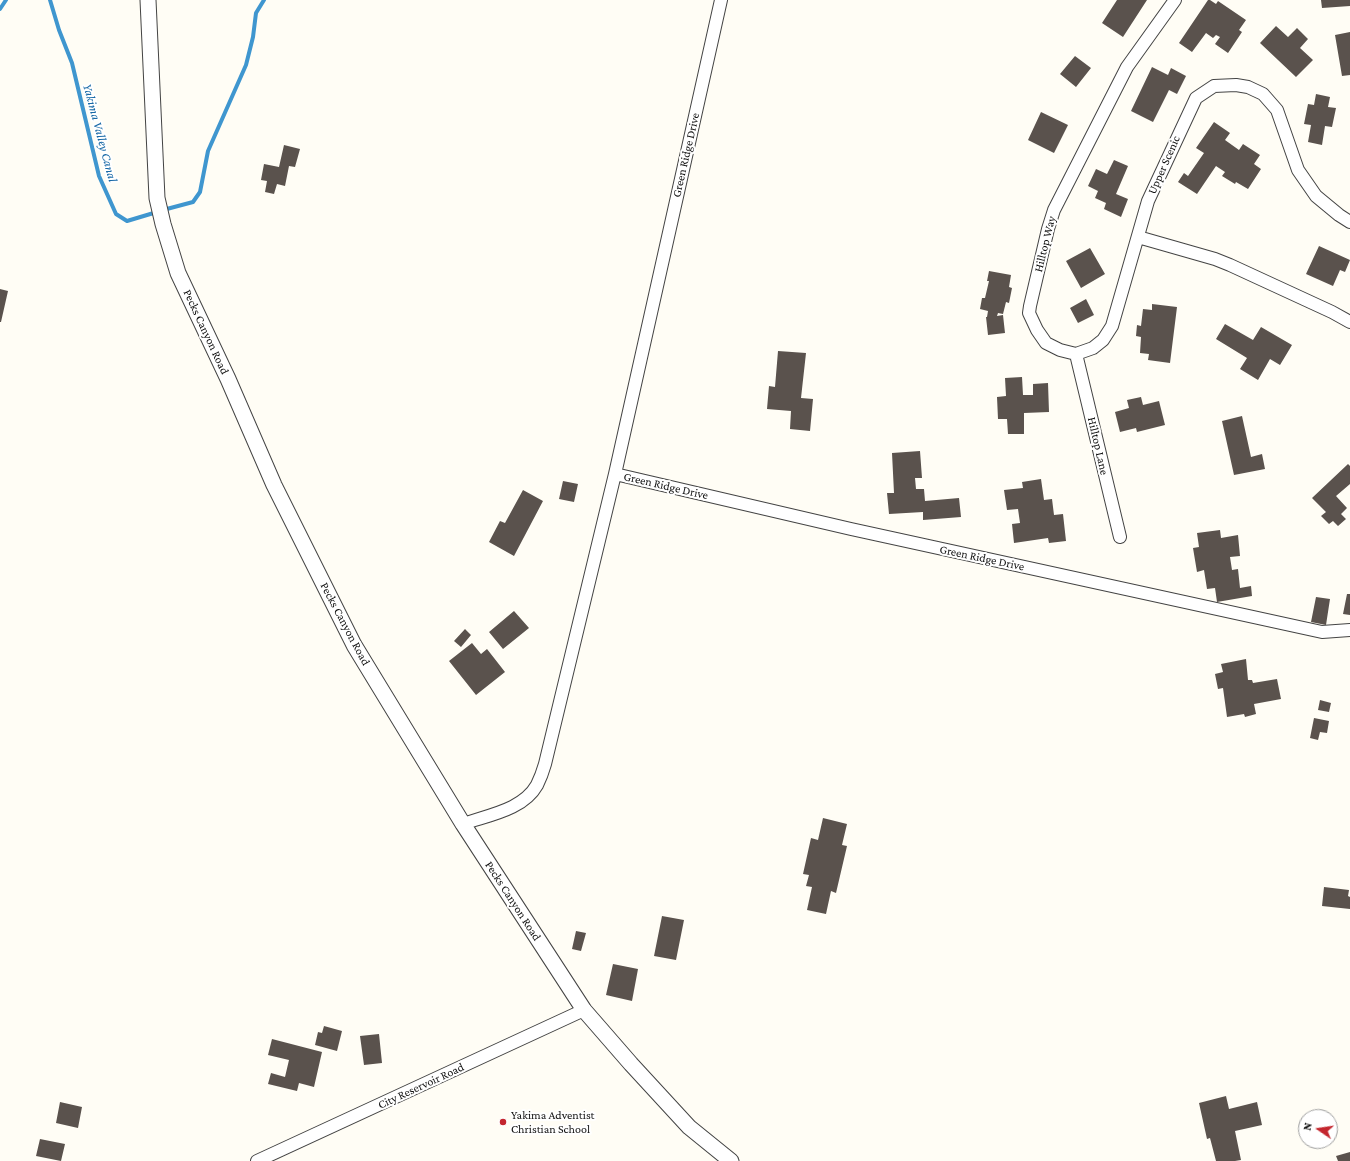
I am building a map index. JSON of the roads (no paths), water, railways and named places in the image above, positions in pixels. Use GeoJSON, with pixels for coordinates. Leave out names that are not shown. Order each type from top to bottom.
{"type":"FeatureCollection","features":[{"type":"Feature","properties":{"kind":"street","name":"Pecks Canyon Road"},"geometry":{"type":"LineString","coordinates":[[148,0],[158,198],[163,224],[178,273],[228,379],[274,485],[354,645],[463,824],[584,1010],[689,1127],[731,1161]]}},
{"type":"Feature","properties":{"kind":"street","name":"Green Ridge Drive"},"geometry":{"type":"LineString","coordinates":[[463,824],[514,807],[530,794],[537,785],[545,764],[614,474],[721,0]]}},
{"type":"Feature","properties":{"kind":"street","name":"Hilltop Way"},"geometry":{"type":"LineString","coordinates":[[1076,354],[1060,350],[1046,343],[1037,330],[1029,313],[1048,229],[1054,210],[1127,67],[1175,0]]}},
{"type":"Feature","properties":{"kind":"street","name":"Upper Scenic"},"geometry":{"type":"LineString","coordinates":[[1138,237],[1148,201],[1196,98],[1214,86],[1225,85],[1248,87],[1263,94],[1270,101],[1277,110],[1298,170],[1316,196],[1350,222]]}},
{"type":"Feature","properties":{"kind":"street"},"geometry":{"type":"LineString","coordinates":[[1076,354],[1093,348],[1104,340],[1112,326],[1138,237],[1223,262],[1332,312],[1350,322]]}},
{"type":"Feature","properties":{"kind":"street","name":"Hilltop Lane"},"geometry":{"type":"LineString","coordinates":[[1076,354],[1120,537]]}},
{"type":"Feature","properties":{"kind":"street","name":"Green Ridge Drive"},"geometry":{"type":"LineString","coordinates":[[614,474],[851,529],[1322,632],[1350,630]]}},
{"type":"Feature","properties":{"kind":"street","name":"City Reservoir Road"},"geometry":{"type":"LineString","coordinates":[[257,1161],[584,1010]]}},
{"type":"Feature","properties":{"kind":"waterway","name":"Yakima Valley Canal"},"geometry":{"type":"LineString","coordinates":[[0,9],[6,0]]}},
{"type":"Feature","properties":{"kind":"waterway","name":"Yakima Valley Canal"},"geometry":{"type":"LineString","coordinates":[[50,0],[59,30],[72,63],[99,176],[116,214],[127,221],[157,212]]}},
{"type":"Feature","properties":{"kind":"waterway","name":"Yakima Valley Canal"},"geometry":{"type":"LineString","coordinates":[[163,210],[193,202],[200,192],[208,151],[246,65],[253,37],[256,13],[264,0]]}},
{"type":"Feature","properties":{"kind":"place","name":"Yakima Adventist Christian School"},"geometry":{"type":"Point","coordinates":[503,1122]}}]}
